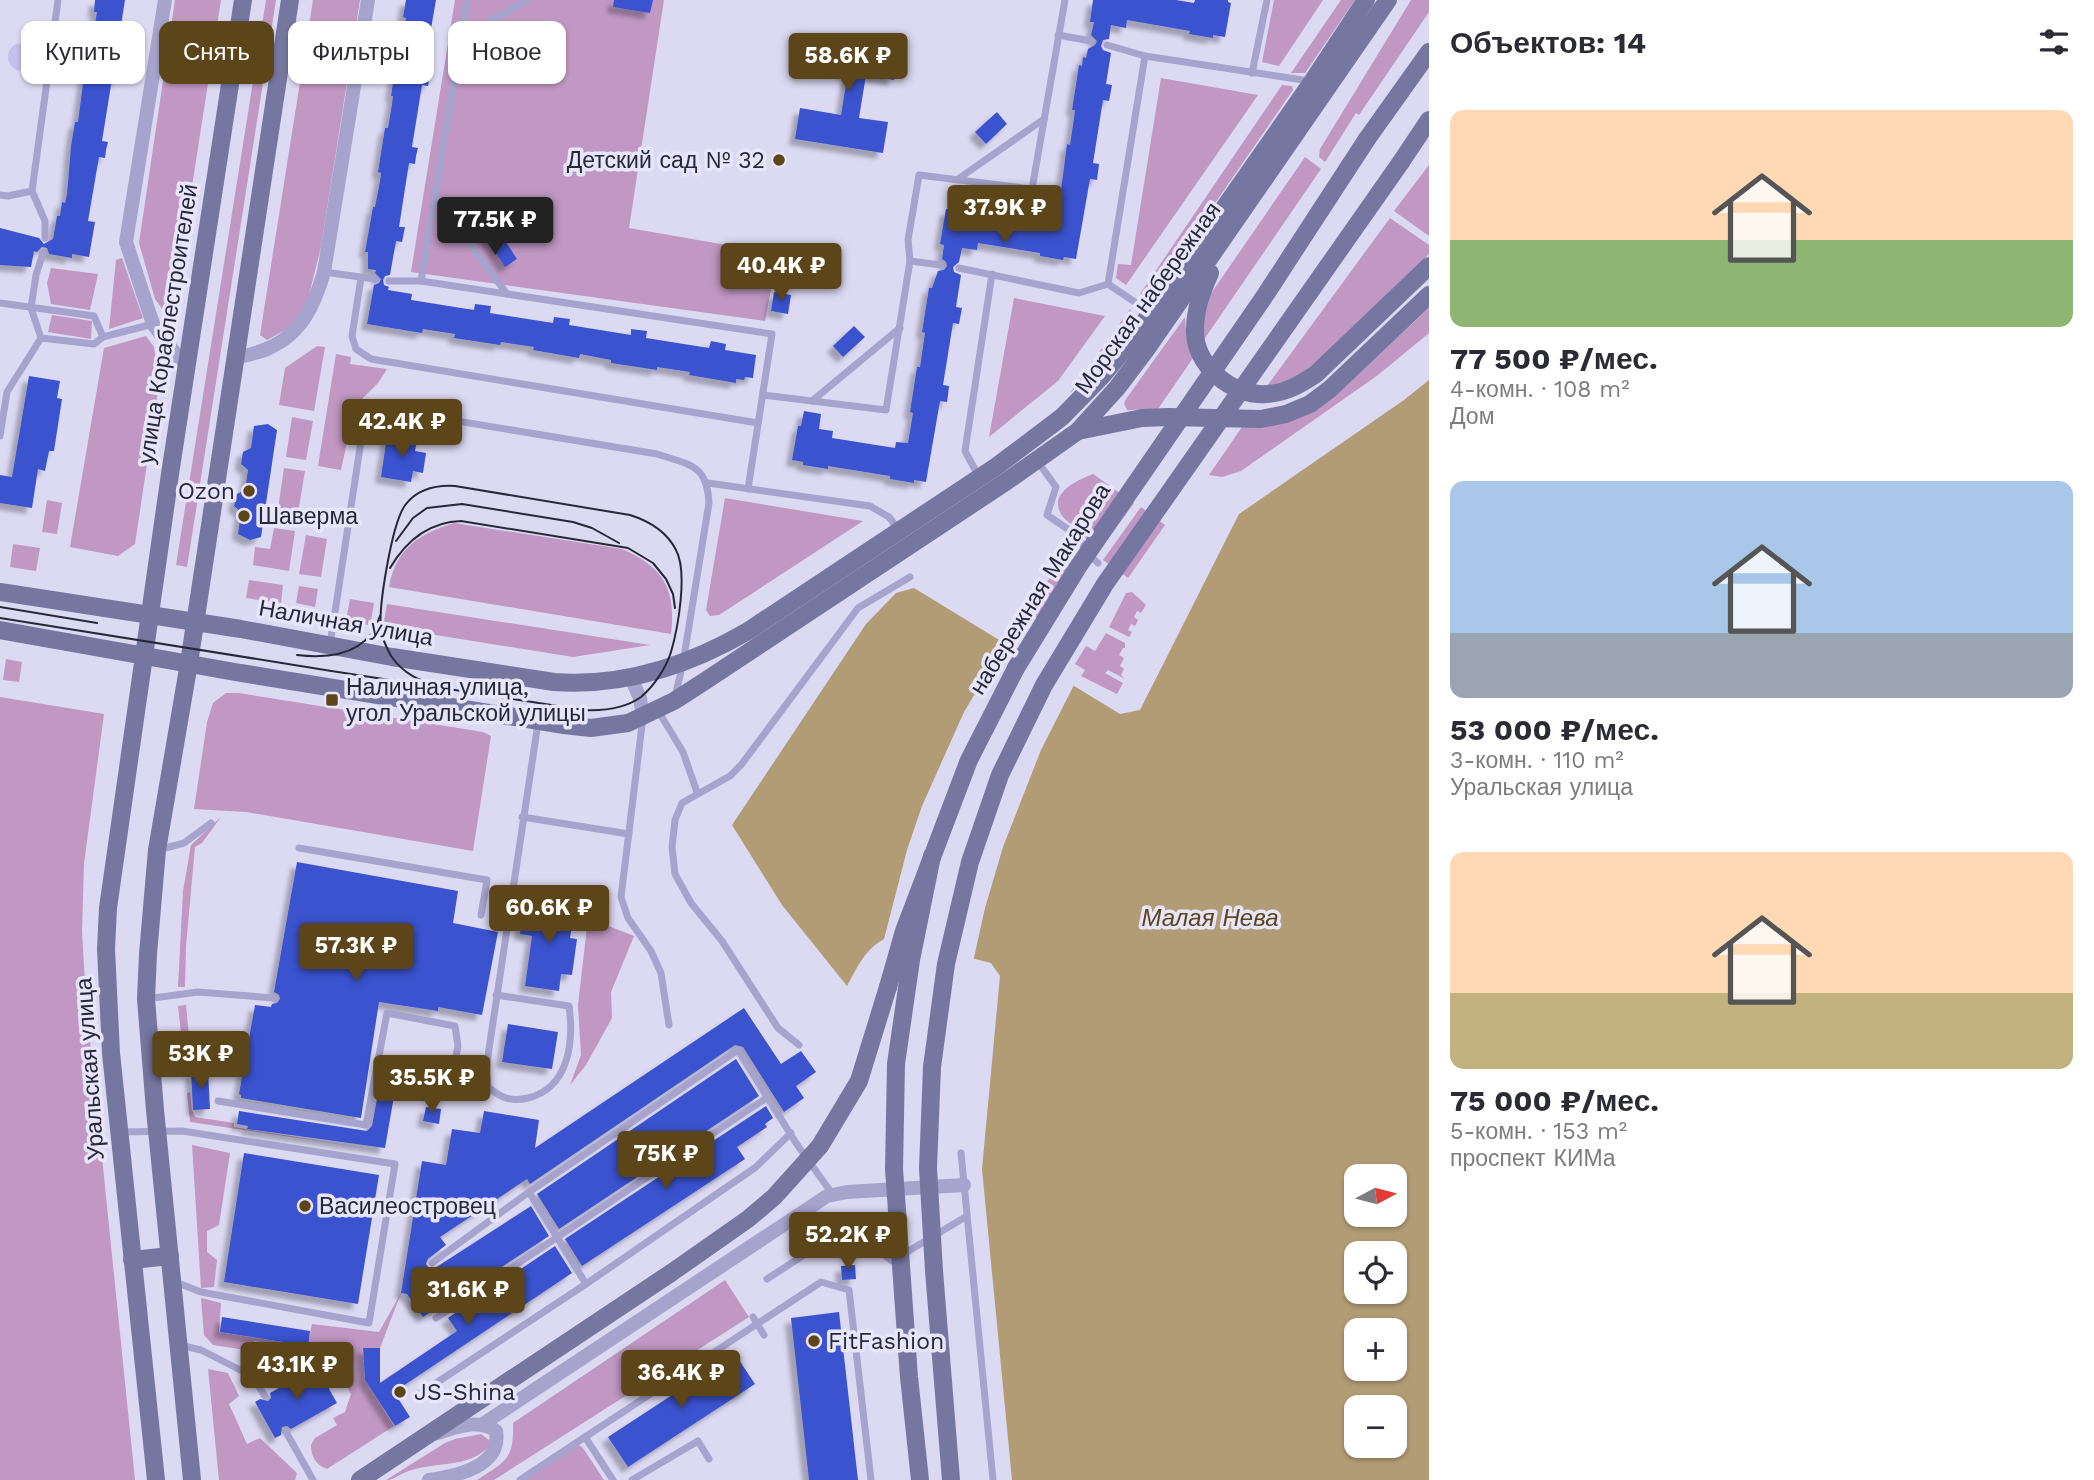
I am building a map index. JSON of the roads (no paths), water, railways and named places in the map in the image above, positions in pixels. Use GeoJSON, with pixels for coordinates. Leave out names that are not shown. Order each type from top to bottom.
{"type":"FeatureCollection","features":[{"type":"Feature","properties":{"kind":"main road","name":"улица Кораблестроителей"},"geometry":{"type":"LineString","coordinates":[[146,655],[186,368],[243,0]]}},
{"type":"Feature","properties":{"kind":"main road"},"geometry":{"type":"LineString","coordinates":[[192,1480],[146,999],[157,850],[189,663],[289,0]]}},
{"type":"Feature","properties":{"kind":"main road","name":"Морская набережная"},"geometry":{"type":"LineString","coordinates":[[683,663],[717,649],[748,631],[979,478],[1062,417],[1102,376],[1150,313],[1310,85],[1366,0]]}},
{"type":"Feature","properties":{"kind":"main road","name":"Морская набережная"},"geometry":{"type":"LineString","coordinates":[[674,701],[1078,431],[1148,347],[1388,0]]}},
{"type":"Feature","properties":{"kind":"main road","name":"набережная Макарова"},"geometry":{"type":"LineString","coordinates":[[920,1480],[900,1275],[894,1156],[896,1064],[911,960],[932,856],[969,760],[1023,656],[1078,567],[1259,304],[1367,139],[1429,52]]}},
{"type":"Feature","properties":{"kind":"main road"},"geometry":{"type":"LineString","coordinates":[[951,1480],[934,1284],[928,1168],[932,1067],[946,964],[971,862],[1000,775],[1044,685],[1105,584],[1429,120]]}},
{"type":"Feature","properties":{"kind":"main road"},"geometry":{"type":"LineString","coordinates":[[1220,243],[1198,300],[1194,331],[1199,352],[1208,368],[1230,385],[1252,394],[1284,391],[1300,385],[1316,374],[1429,266]]}},
{"type":"Feature","properties":{"kind":"main road"},"geometry":{"type":"LineString","coordinates":[[1078,431],[1142,418],[1261,419],[1286,414],[1310,404],[1330,389],[1429,295]]}},
{"type":"Feature","properties":{"kind":"main road","name":"Наличная улица"},"geometry":{"type":"LineString","coordinates":[[0,592],[554,682],[579,683],[631,678],[683,663]]}},
{"type":"Feature","properties":{"kind":"main road"},"geometry":{"type":"LineString","coordinates":[[0,630],[591,728],[613,726],[674,701]]}},
{"type":"Feature","properties":{"kind":"main road","name":"Уральская улица"},"geometry":{"type":"LineString","coordinates":[[146,655],[119,818],[108,908],[108,1001],[119,1132],[156,1480]]}},
{"type":"Feature","properties":{"kind":"main road"},"geometry":{"type":"LineString","coordinates":[[360,1480],[671,1273],[748,1219],[798,1173],[827,1135],[859,1081],[904,931],[932,856]]}},
{"type":"Feature","properties":{"kind":"main road"},"geometry":{"type":"LineString","coordinates":[[132,1260],[170,1256]]}},
{"type":"Feature","properties":{"kind":"street"},"geometry":{"type":"LineString","coordinates":[[165,0],[126,242],[153,324],[186,368]]}},
{"type":"Feature","properties":{"kind":"street"},"geometry":{"type":"LineString","coordinates":[[234,358],[272,347],[300,327],[315,303],[324,272],[368,0]]}},
{"type":"Feature","properties":{"kind":"street"},"geometry":{"type":"LineString","coordinates":[[631,678],[650,713]]}},
{"type":"Feature","properties":{"kind":"street"},"geometry":{"type":"LineString","coordinates":[[483,1424],[820,1200],[833,1195],[964,1185]]}},
{"type":"Feature","properties":{"kind":"street"},"geometry":{"type":"LineString","coordinates":[[425,1437],[483,1424],[496,1431],[497,1440],[493,1453],[476,1467],[429,1480]]}},
{"type":"Feature","properties":{"kind":"lane"},"geometry":{"type":"LineString","coordinates":[[45,238],[45,221],[32,191],[58,0]]}},
{"type":"Feature","properties":{"kind":"lane"},"geometry":{"type":"LineString","coordinates":[[464,21],[467,0]]}},
{"type":"Feature","properties":{"kind":"lane"},"geometry":{"type":"LineString","coordinates":[[491,21],[527,0]]}},
{"type":"Feature","properties":{"kind":"lane"},"geometry":{"type":"LineString","coordinates":[[763,395],[886,410],[910,261],[908,240],[919,175],[1032,189],[1065,0]]}},
{"type":"Feature","properties":{"kind":"lane"},"geometry":{"type":"LineString","coordinates":[[1252,73],[1268,0]]}},
{"type":"Feature","properties":{"kind":"lane"},"geometry":{"type":"LineString","coordinates":[[1058,35],[1091,41]]}},
{"type":"Feature","properties":{"kind":"lane"},"geometry":{"type":"LineString","coordinates":[[1107,45],[1145,57],[1303,80],[1310,85]]}},
{"type":"Feature","properties":{"kind":"lane"},"geometry":{"type":"LineString","coordinates":[[1108,284],[1145,57]]}},
{"type":"Feature","properties":{"kind":"lane"},"geometry":{"type":"LineString","coordinates":[[421,281],[453,84]]}},
{"type":"Feature","properties":{"kind":"lane"},"geometry":{"type":"LineString","coordinates":[[958,180],[1044,119]]}},
{"type":"Feature","properties":{"kind":"lane"},"geometry":{"type":"LineString","coordinates":[[0,195],[8,197],[32,191]]}},
{"type":"Feature","properties":{"kind":"lane"},"geometry":{"type":"LineString","coordinates":[[435,197],[507,294]]}},
{"type":"Feature","properties":{"kind":"lane"},"geometry":{"type":"LineString","coordinates":[[41,338],[31,308],[36,275],[43,253]]}},
{"type":"Feature","properties":{"kind":"lane"},"geometry":{"type":"LineString","coordinates":[[910,261],[941,265]]}},
{"type":"Feature","properties":{"kind":"lane"},"geometry":{"type":"LineString","coordinates":[[958,268],[1079,293],[1108,284]]}},
{"type":"Feature","properties":{"kind":"lane"},"geometry":{"type":"LineString","coordinates":[[324,272],[375,279]]}},
{"type":"Feature","properties":{"kind":"lane"},"geometry":{"type":"LineString","coordinates":[[979,478],[965,451],[992,274]]}},
{"type":"Feature","properties":{"kind":"lane"},"geometry":{"type":"LineString","coordinates":[[361,278],[352,336],[356,349],[371,359],[758,422]]}},
{"type":"Feature","properties":{"kind":"lane"},"geometry":{"type":"LineString","coordinates":[[389,281],[421,281],[772,334],[748,489]]}},
{"type":"Feature","properties":{"kind":"lane"},"geometry":{"type":"LineString","coordinates":[[1108,284],[1150,313]]}},
{"type":"Feature","properties":{"kind":"lane"},"geometry":{"type":"LineString","coordinates":[[0,303],[94,316],[103,337]]}},
{"type":"Feature","properties":{"kind":"lane"},"geometry":{"type":"LineString","coordinates":[[41,338],[94,344],[103,337],[153,324]]}},
{"type":"Feature","properties":{"kind":"lane"},"geometry":{"type":"LineString","coordinates":[[812,401],[900,328]]}},
{"type":"Feature","properties":{"kind":"lane"},"geometry":{"type":"LineString","coordinates":[[0,436],[7,393],[41,338]]}},
{"type":"Feature","properties":{"kind":"lane"},"geometry":{"type":"LineString","coordinates":[[330,645],[361,441],[368,424],[379,413],[397,411],[657,454],[696,468],[708,483],[709,503],[683,663],[674,701]]}},
{"type":"Feature","properties":{"kind":"lane"},"geometry":{"type":"LineString","coordinates":[[1036,460],[1056,487],[1047,515],[1078,536],[1087,553],[1098,562]]}},
{"type":"Feature","properties":{"kind":"lane"},"geometry":{"type":"LineString","coordinates":[[708,483],[870,506],[889,517],[900,531]]}},
{"type":"Feature","properties":{"kind":"lane"},"geometry":{"type":"LineString","coordinates":[[799,1045],[778,1028],[722,941],[691,903],[675,874],[672,847],[675,820],[682,803],[697,792],[730,776],[741,765],[859,608],[910,577]]}},
{"type":"Feature","properties":{"kind":"lane"},"geometry":{"type":"LineString","coordinates":[[650,713],[683,752],[697,792]]}},
{"type":"Feature","properties":{"kind":"lane"},"geometry":{"type":"LineString","coordinates":[[650,713],[621,897],[628,918],[651,951],[661,973],[668,1025]]}},
{"type":"Feature","properties":{"kind":"lane"},"geometry":{"type":"LineString","coordinates":[[496,995],[569,1006],[572,1026],[567,1059],[561,1075],[550,1088],[534,1096],[516,1100],[500,1097],[488,1087],[486,1069],[496,995],[522,817],[539,721]]}},
{"type":"Feature","properties":{"kind":"lane"},"geometry":{"type":"LineString","coordinates":[[522,817],[629,834]]}},
{"type":"Feature","properties":{"kind":"lane"},"geometry":{"type":"LineString","coordinates":[[157,850],[184,843],[211,823]]}},
{"type":"Feature","properties":{"kind":"lane"},"geometry":{"type":"LineString","coordinates":[[299,848],[487,880],[481,915]]}},
{"type":"Feature","properties":{"kind":"lane"},"geometry":{"type":"LineString","coordinates":[[146,999],[198,992],[274,998]]}},
{"type":"Feature","properties":{"kind":"lane"},"geometry":{"type":"LineString","coordinates":[[218,1101],[366,1125],[387,1013],[455,1026],[458,1046],[450,1088]]}},
{"type":"Feature","properties":{"kind":"lane"},"geometry":{"type":"LineString","coordinates":[[432,1263],[529,1192],[738,1050],[833,1195]]}},
{"type":"Feature","properties":{"kind":"lane"},"geometry":{"type":"LineString","coordinates":[[436,1318],[768,1097]]}},
{"type":"Feature","properties":{"kind":"lane"},"geometry":{"type":"LineString","coordinates":[[119,1132],[183,1130],[395,1164],[369,1323],[201,1292],[172,1281]]}},
{"type":"Feature","properties":{"kind":"lane"},"geometry":{"type":"LineString","coordinates":[[418,1395],[756,1167],[791,1133]]}},
{"type":"Feature","properties":{"kind":"lane"},"geometry":{"type":"LineString","coordinates":[[961,1153],[993,1480]]}},
{"type":"Feature","properties":{"kind":"lane"},"geometry":{"type":"LineString","coordinates":[[529,1192],[586,1284]]}},
{"type":"Feature","properties":{"kind":"lane"},"geometry":{"type":"LineString","coordinates":[[767,1279],[847,1227],[892,1261],[967,1216]]}},
{"type":"Feature","properties":{"kind":"lane"},"geometry":{"type":"LineString","coordinates":[[520,1480],[755,1321],[821,1282],[849,1290],[871,1480]]}},
{"type":"Feature","properties":{"kind":"lane"},"geometry":{"type":"LineString","coordinates":[[755,1321],[764,1335]]}},
{"type":"Feature","properties":{"kind":"lane"},"geometry":{"type":"LineString","coordinates":[[179,1345],[201,1350],[253,1376],[265,1396]]}},
{"type":"Feature","properties":{"kind":"lane"},"geometry":{"type":"LineString","coordinates":[[286,1432],[313,1480]]}},
{"type":"Feature","properties":{"kind":"lane"},"geometry":{"type":"LineString","coordinates":[[585,1437],[613,1480]]}},
{"type":"Feature","properties":{"kind":"lane"},"geometry":{"type":"LineString","coordinates":[[632,1480],[698,1441],[709,1459]]}},
{"type":"Feature","properties":{"kind":"water","name":"Малая Нева"},"geometry":{"type":"Polygon","coordinates":[[[1429,380],[1429,1480],[1012,1480],[982,1169],[1000,976],[991,963],[888,937],[868,952],[847,986],[782,905],[732,825],[866,624],[896,593],[914,588],[1120,714],[1140,710],[1239,514],[1429,380]]]}},
{"type":"Feature","properties":{"kind":"tram line"},"geometry":{"type":"LineString","coordinates":[[0,618],[219,653],[438,687],[511,699],[584,710],[606,709],[621,707],[641,697],[655,682],[669,658],[682,586],[680,560],[676,550],[657,528],[630,515],[455,486],[422,491],[406,504],[396,528],[387,565],[381,631],[391,656],[403,669],[422,681],[429,683],[437,686],[445,689]]}},
{"type":"Feature","properties":{"kind":"tram line"},"geometry":{"type":"LineString","coordinates":[[396,541],[413,518],[427,508],[462,504],[573,522],[592,528],[619,543]]}},
{"type":"Feature","properties":{"kind":"tram line"},"geometry":{"type":"LineString","coordinates":[[390,568],[403,549],[429,529],[461,521],[628,548],[653,563],[666,579],[673,594],[675,608]]}},
{"type":"Feature","properties":{"kind":"tram line"},"geometry":{"type":"LineString","coordinates":[[0,607],[97,623]]}},
{"type":"Feature","properties":{"kind":"tram line"},"geometry":{"type":"LineString","coordinates":[[297,655],[323,656],[347,651],[367,639],[380,616]]}},
{"type":"Feature","properties":{"kind":"place","name":"Детский сад № 32"},"geometry":{"type":"Point","coordinates":[779,160]}},
{"type":"Feature","properties":{"kind":"place","name":"Ozon"},"geometry":{"type":"Point","coordinates":[249,491]}},
{"type":"Feature","properties":{"kind":"place","name":"Шаверма"},"geometry":{"type":"Point","coordinates":[244,516]}},
{"type":"Feature","properties":{"kind":"place","name":"Наличная улица, угол Уральской улицы"},"geometry":{"type":"Point","coordinates":[332,700]}},
{"type":"Feature","properties":{"kind":"place","name":"Василеостровец"},"geometry":{"type":"Point","coordinates":[305,1206]}},
{"type":"Feature","properties":{"kind":"place","name":"FitFashion"},"geometry":{"type":"Point","coordinates":[814,1341]}},
{"type":"Feature","properties":{"kind":"place","name":"JS-Shina"},"geometry":{"type":"Point","coordinates":[400,1392]}}]}
